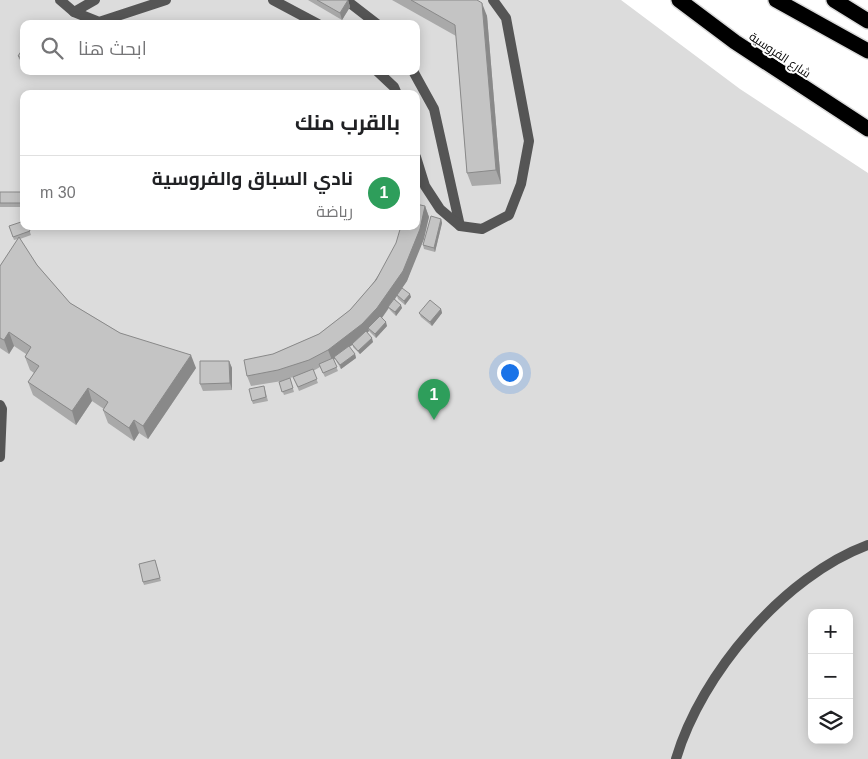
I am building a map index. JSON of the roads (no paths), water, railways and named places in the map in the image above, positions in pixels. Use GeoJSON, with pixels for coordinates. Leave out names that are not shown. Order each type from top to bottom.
{"type":"FeatureCollection","features":[{"type":"Feature","properties":{"kind":"highway","name":"شارع الفروسية"},"geometry":{"type":"LineString","coordinates":[[679,0],[742,47],[868,129]]}},
{"type":"Feature","properties":{"kind":"highway"},"geometry":{"type":"LineString","coordinates":[[776,0],[868,51]]}},
{"type":"Feature","properties":{"kind":"highway"},"geometry":{"type":"LineString","coordinates":[[834,0],[868,21]]}},
{"type":"Feature","properties":{"kind":"lane"},"geometry":{"type":"LineString","coordinates":[[60,0],[74,12],[95,20]]}},
{"type":"Feature","properties":{"kind":"lane"},"geometry":{"type":"LineString","coordinates":[[74,12],[95,0]]}},
{"type":"Feature","properties":{"kind":"lane"},"geometry":{"type":"LineString","coordinates":[[106,20],[166,0]]}},
{"type":"Feature","properties":{"kind":"lane"},"geometry":{"type":"LineString","coordinates":[[273,0],[310,20]]}},
{"type":"Feature","properties":{"kind":"lane"},"geometry":{"type":"LineString","coordinates":[[346,0],[372,20]]}},
{"type":"Feature","properties":{"kind":"lane"},"geometry":{"type":"LineString","coordinates":[[420,170],[425,186],[440,209],[460,226],[482,229],[509,215],[521,184],[529,141],[506,18],[495,0]]}},
{"type":"Feature","properties":{"kind":"lane"},"geometry":{"type":"LineString","coordinates":[[381,75],[395,90]]}},
{"type":"Feature","properties":{"kind":"lane"},"geometry":{"type":"LineString","coordinates":[[415,75],[434,109],[449,167],[460,226]]}},
{"type":"Feature","properties":{"kind":"lane"},"geometry":{"type":"LineString","coordinates":[[0,405],[2,409],[0,457]]}},
{"type":"Feature","properties":{"kind":"lane"},"geometry":{"type":"LineString","coordinates":[[676,759],[703,697],[736,647],[758,623],[808,580],[835,562],[868,546]]}},
{"type":"Feature","properties":{"kind":"place","name":"نادي السباق والفروسية"},"geometry":{"type":"Point","coordinates":[434,420]}}]}
